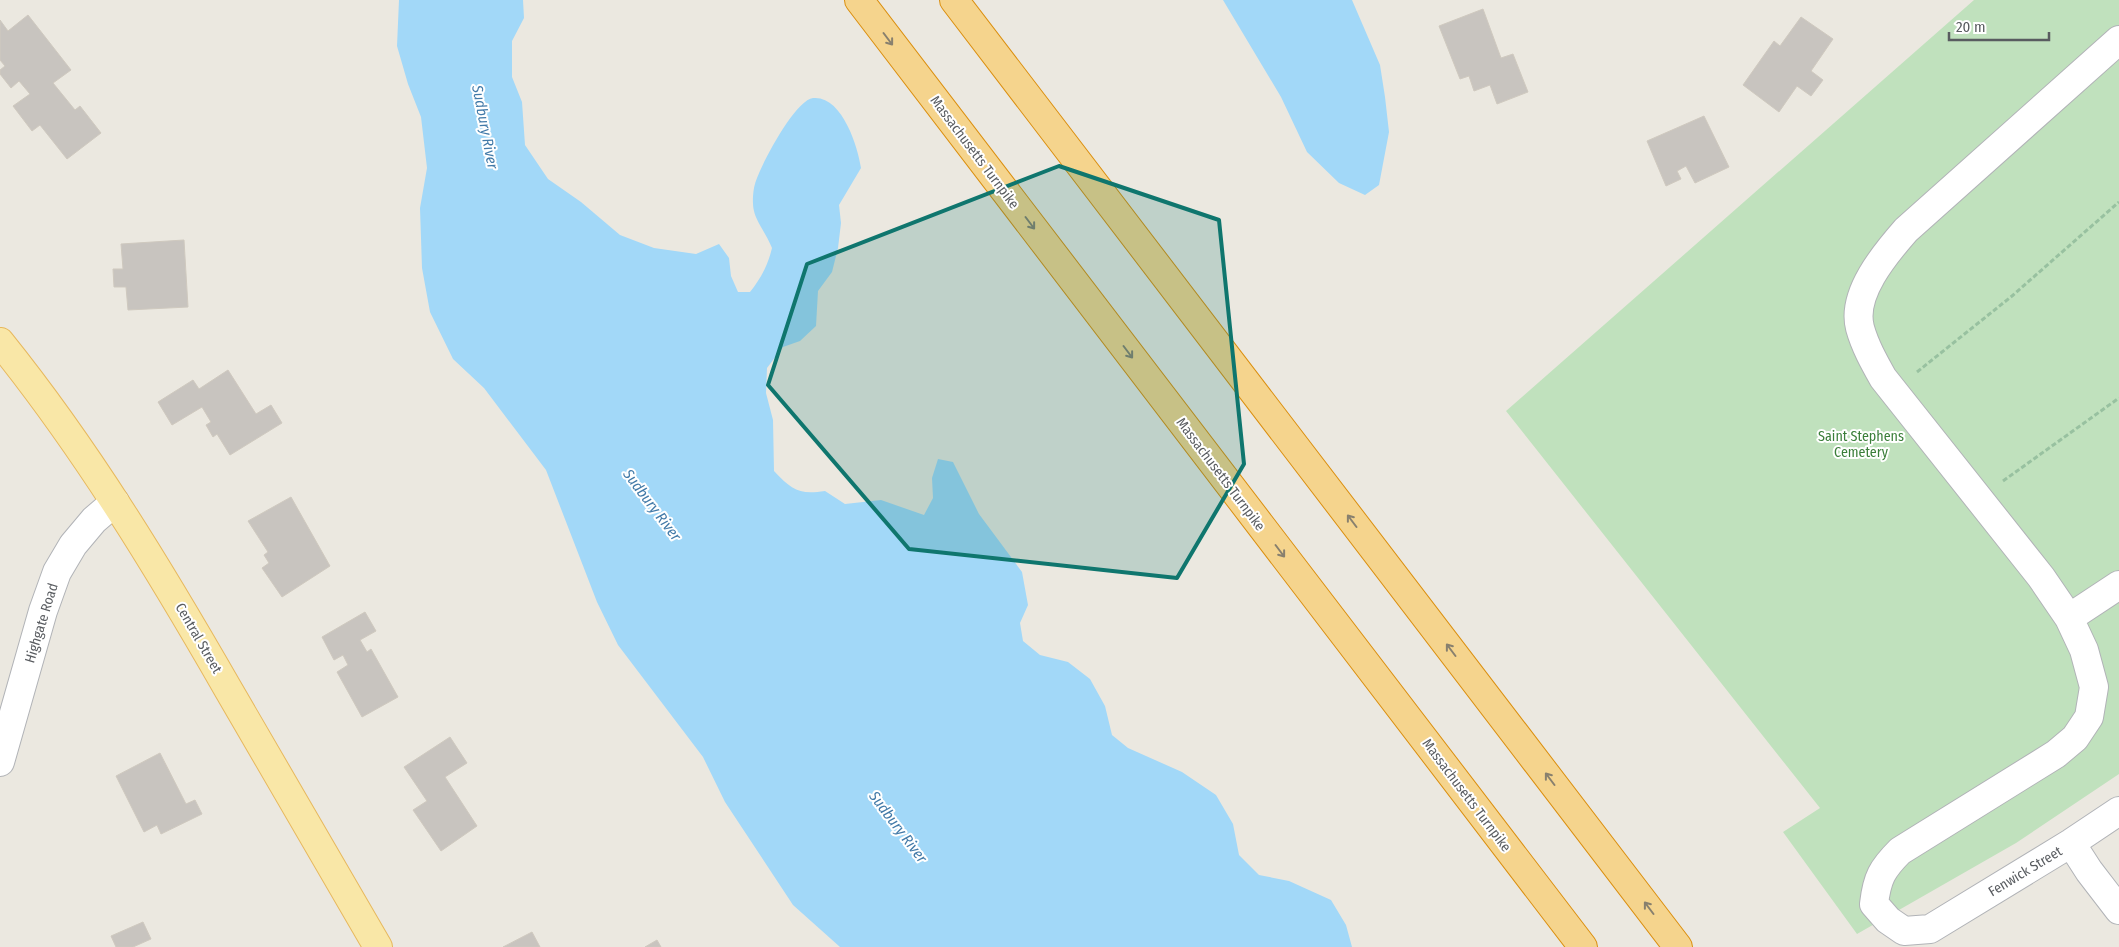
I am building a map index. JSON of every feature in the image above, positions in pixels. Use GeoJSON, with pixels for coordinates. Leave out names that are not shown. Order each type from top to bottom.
{"type":"FeatureCollection","features":[{"type":"Feature","properties":{"kind":"highway","name":"Massachusetts Turnpike"},"geometry":{"type":"LineString","coordinates":[[859,0],[1583,947]]}},
{"type":"Feature","properties":{"kind":"highway"},"geometry":{"type":"LineString","coordinates":[[954,0],[1678,947]]}},
{"type":"Feature","properties":{"kind":"main road","name":"Central Street"},"geometry":{"type":"LineString","coordinates":[[0,342],[48,406],[115,502],[157,567],[378,947]]}},
{"type":"Feature","properties":{"kind":"street"},"geometry":{"type":"LineString","coordinates":[[2119,40],[1906,230],[1882,259],[1865,291],[1859,308],[1860,326],[1871,356],[1883,378],[2042,577],[2069,618],[2119,585]]}},
{"type":"Feature","properties":{"kind":"street","name":"Highgate Road"},"geometry":{"type":"LineString","coordinates":[[0,762],[43,611],[57,572],[73,545],[94,520],[115,502]]}},
{"type":"Feature","properties":{"kind":"street","name":"Fenwick Street"},"geometry":{"type":"LineString","coordinates":[[2069,618],[2084,650],[2094,687],[2089,717],[2075,738],[2056,754],[1900,851],[1885,866],[1876,884],[1874,904],[1888,920],[1904,931],[1930,929],[2071,843],[2119,811]]}},
{"type":"Feature","properties":{"kind":"street"},"geometry":{"type":"LineString","coordinates":[[2071,843],[2089,871],[2119,910]]}},
{"type":"Feature","properties":{"kind":"path"},"geometry":{"type":"LineString","coordinates":[[1893,391],[2012,296],[2119,202]]}},
{"type":"Feature","properties":{"kind":"path"},"geometry":{"type":"LineString","coordinates":[[1978,499],[2119,398]]}},
{"type":"Feature","properties":{"kind":"highlighted area"},"geometry":{"type":"Polygon","coordinates":[[[1059,166],[1219,220],[1244,464],[1177,578],[909,549],[768,385],[807,264],[1059,166]]]}},
{"type":"Feature","properties":{"kind":"green space","name":"Saint Stephens Cemetery"},"geometry":{"type":"Polygon","coordinates":[[[1974,0],[2119,0],[2119,774],[2016,843],[1857,934],[1783,832],[1820,808],[1506,411],[1974,0]]]}},
{"type":"Feature","properties":{"kind":"water","name":"Sudbury River"},"geometry":{"type":"Polygon","coordinates":[[[399,0],[523,0],[524,18],[512,41],[512,77],[522,102],[525,145],[548,179],[581,202],[620,235],[654,248],[696,254],[719,244],[729,258],[731,276],[738,292],[750,292],[758,282],[772,248],[757,219],[753,205],[754,187],[764,163],[788,121],[806,102],[813,98],[823,99],[832,105],[847,124],[861,168],[839,205],[841,223],[838,248],[832,272],[818,291],[816,326],[800,341],[783,347],[767,368],[766,393],[773,420],[774,471],[796,490],[809,492],[825,491],[845,504],[881,500],[924,515],[933,498],[932,478],[938,459],[953,462],[979,514],[1022,572],[1028,605],[1020,623],[1023,641],[1040,655],[1068,662],[1090,679],[1105,706],[1112,735],[1128,748],[1182,772],[1216,795],[1233,824],[1239,855],[1259,875],[1289,881],[1331,900],[1346,925],[1352,947],[840,947],[793,905],[725,802],[703,757],[618,645],[597,602],[546,470],[484,388],[453,359],[430,312],[422,268],[420,208],[427,168],[421,117],[408,84],[397,46],[399,0]]]}},
{"type":"Feature","properties":{"kind":"water"},"geometry":{"type":"Polygon","coordinates":[[[1223,0],[1352,0],[1380,65],[1385,97],[1389,132],[1379,185],[1365,195],[1339,183],[1307,152],[1281,97],[1223,0]]]}},
{"type":"Feature","properties":{"kind":"building"},"geometry":{"type":"Polygon","coordinates":[[[1483,9],[1501,58],[1513,54],[1528,92],[1497,104],[1490,85],[1474,91],[1469,76],[1460,79],[1439,26],[1483,9]]]}},
{"type":"Feature","properties":{"kind":"building"},"geometry":{"type":"Polygon","coordinates":[[[28,15],[71,70],[53,83],[75,110],[80,106],[101,133],[67,159],[40,125],[32,131],[13,106],[30,94],[19,81],[11,88],[0,74],[0,70],[5,66],[0,60],[0,20],[8,31],[28,15]]]}},
{"type":"Feature","properties":{"kind":"building"},"geometry":{"type":"Polygon","coordinates":[[[1801,17],[1833,39],[1811,71],[1823,80],[1811,96],[1797,86],[1779,112],[1743,85],[1774,41],[1780,46],[1801,17]]]}},
{"type":"Feature","properties":{"kind":"building"},"geometry":{"type":"Polygon","coordinates":[[[1704,116],[1729,167],[1695,183],[1686,166],[1677,171],[1681,179],[1666,186],[1647,141],[1704,116]]]}},
{"type":"Feature","properties":{"kind":"building"},"geometry":{"type":"Polygon","coordinates":[[[184,240],[188,307],[128,310],[126,287],[114,287],[113,269],[123,269],[121,244],[184,240]]]}},
{"type":"Feature","properties":{"kind":"building"},"geometry":{"type":"Polygon","coordinates":[[[228,370],[256,414],[271,405],[282,423],[230,455],[217,434],[213,437],[206,425],[211,422],[202,407],[172,425],[158,402],[193,380],[199,389],[228,370]]]}},
{"type":"Feature","properties":{"kind":"building"},"geometry":{"type":"Polygon","coordinates":[[[291,497],[330,566],[282,597],[262,568],[269,563],[264,555],[268,552],[248,521],[291,497]]]}},
{"type":"Feature","properties":{"kind":"building"},"geometry":{"type":"Polygon","coordinates":[[[365,612],[376,631],[360,640],[367,652],[371,649],[398,697],[362,717],[337,672],[348,665],[343,655],[334,660],[322,637],[365,612]]]}},
{"type":"Feature","properties":{"kind":"building"},"geometry":{"type":"Polygon","coordinates":[[[450,737],[467,763],[445,777],[477,826],[441,851],[413,810],[427,801],[404,767],[450,737]]]}},
{"type":"Feature","properties":{"kind":"building"},"geometry":{"type":"Polygon","coordinates":[[[160,753],[186,804],[195,800],[202,814],[161,834],[157,825],[144,832],[116,776],[160,753]]]}},
{"type":"Feature","properties":{"kind":"building"},"geometry":{"type":"Polygon","coordinates":[[[143,922],[151,939],[133,947],[116,947],[111,936],[143,922]]]}},
{"type":"Feature","properties":{"kind":"building"},"geometry":{"type":"Polygon","coordinates":[[[532,932],[540,947],[503,947],[532,932]]]}},
{"type":"Feature","properties":{"kind":"building"},"geometry":{"type":"Polygon","coordinates":[[[657,940],[661,947],[645,947],[657,940]]]}}]}
